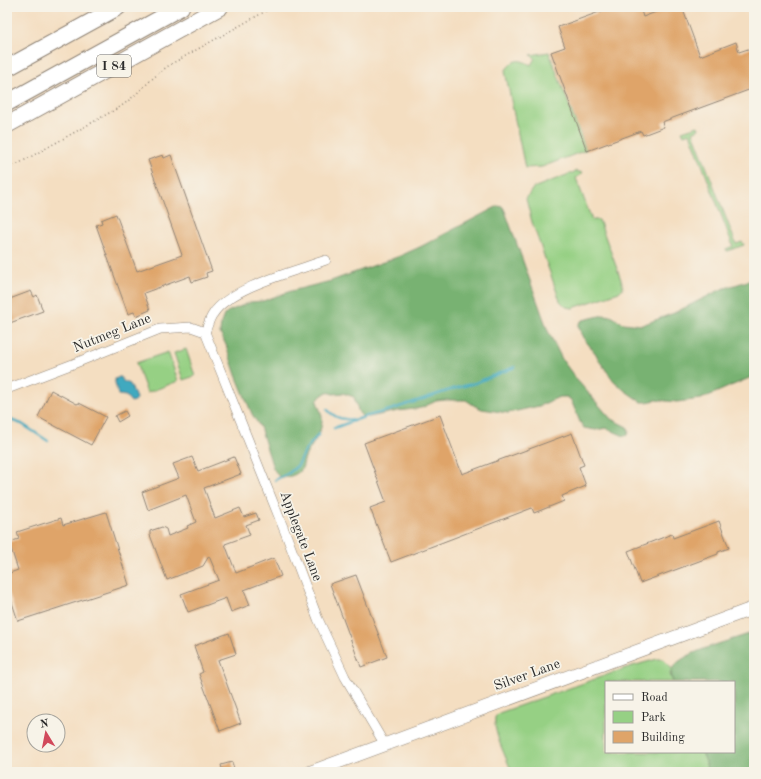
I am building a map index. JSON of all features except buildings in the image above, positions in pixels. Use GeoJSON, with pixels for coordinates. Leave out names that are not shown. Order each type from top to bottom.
{"type":"FeatureCollection","features":[{"type":"Feature","properties":{"kind":"highway"},"geometry":{"type":"LineString","coordinates":[[7,68],[118,7]]}},
{"type":"Feature","properties":{"kind":"highway"},"geometry":{"type":"LineString","coordinates":[[7,92],[161,7]]}},
{"type":"Feature","properties":{"kind":"highway"},"geometry":{"type":"LineString","coordinates":[[7,103],[181,7]]}},
{"type":"Feature","properties":{"kind":"highway","name":"I 84"},"geometry":{"type":"LineString","coordinates":[[7,125],[220,7]]}},
{"type":"Feature","properties":{"kind":"main road","name":"Silver Lane"},"geometry":{"type":"LineString","coordinates":[[310,772],[754,608]]}},
{"type":"Feature","properties":{"kind":"street"},"geometry":{"type":"LineString","coordinates":[[205,332],[213,314],[226,300],[246,288],[326,260]]}},
{"type":"Feature","properties":{"kind":"street","name":"Nutmeg Lane"},"geometry":{"type":"LineString","coordinates":[[7,389],[160,329],[191,327],[205,332]]}},
{"type":"Feature","properties":{"kind":"street","name":"Applegate Lane"},"geometry":{"type":"LineString","coordinates":[[205,332],[318,619],[345,677],[385,745]]}},
{"type":"Feature","properties":{"kind":"path"},"geometry":{"type":"LineString","coordinates":[[7,170],[120,107],[158,73],[173,63],[273,7]]}},
{"type":"Feature","properties":{"kind":"green space"},"geometry":{"type":"Polygon","coordinates":[[[549,52],[586,150],[542,167],[525,168],[505,71],[516,61],[523,61],[531,65],[535,58],[531,55],[549,52]]]}},
{"type":"Feature","properties":{"kind":"green space"},"geometry":{"type":"Polygon","coordinates":[[[698,126],[699,129],[693,132],[736,244],[742,242],[744,245],[727,251],[726,249],[733,246],[690,133],[684,135],[682,131],[698,126]]]}},
{"type":"Feature","properties":{"kind":"green space"},"geometry":{"type":"Polygon","coordinates":[[[577,171],[582,173],[576,178],[592,220],[599,220],[623,288],[619,292],[573,308],[566,307],[560,301],[532,222],[526,199],[533,188],[577,171]]]}},
{"type":"Feature","properties":{"kind":"green space"},"geometry":{"type":"Polygon","coordinates":[[[498,206],[503,207],[505,211],[548,331],[563,361],[577,380],[611,419],[627,427],[629,431],[628,434],[624,436],[606,428],[596,430],[584,428],[571,400],[567,397],[559,397],[539,406],[508,413],[482,409],[466,400],[445,400],[436,401],[421,408],[369,417],[362,416],[359,413],[354,397],[343,393],[333,394],[327,392],[317,401],[322,416],[321,427],[305,457],[301,470],[288,477],[279,477],[273,468],[260,427],[252,414],[220,333],[224,315],[227,312],[251,302],[263,301],[291,291],[331,281],[400,256],[498,206]]]}},
{"type":"Feature","properties":{"kind":"green space"},"geometry":{"type":"Polygon","coordinates":[[[754,279],[754,376],[701,399],[677,402],[656,400],[641,402],[614,381],[585,340],[578,326],[583,320],[604,315],[611,316],[623,323],[642,325],[674,313],[722,289],[754,279]]]}},
{"type":"Feature","properties":{"kind":"green space"},"geometry":{"type":"Polygon","coordinates":[[[186,349],[195,376],[183,380],[174,353],[186,349]]]}},
{"type":"Feature","properties":{"kind":"green space"},"geometry":{"type":"Polygon","coordinates":[[[168,352],[178,381],[147,393],[136,363],[168,352]]]}},
{"type":"Feature","properties":{"kind":"green space"},"geometry":{"type":"Polygon","coordinates":[[[754,632],[754,772],[707,772],[706,762],[702,753],[735,753],[735,681],[673,681],[671,675],[672,669],[675,665],[690,655],[754,632]]]}},
{"type":"Feature","properties":{"kind":"green space"},"geometry":{"type":"Polygon","coordinates":[[[657,659],[663,659],[672,669],[670,674],[673,681],[605,681],[605,753],[702,753],[706,762],[707,772],[512,772],[500,745],[496,730],[495,717],[499,713],[629,667],[657,659]]]}},
{"type":"Feature","properties":{"kind":"water"},"geometry":{"type":"Polygon","coordinates":[[[121,377],[123,381],[130,384],[136,398],[135,401],[131,402],[126,396],[118,395],[115,379],[121,377]]]}},
{"type":"Feature","properties":{"kind":"waterway"},"geometry":{"type":"LineString","coordinates":[[334,428],[364,417],[475,383],[515,367]]}},
{"type":"Feature","properties":{"kind":"waterway"},"geometry":{"type":"LineString","coordinates":[[327,409],[336,417],[355,420]]}},
{"type":"Feature","properties":{"kind":"waterway"},"geometry":{"type":"LineString","coordinates":[[7,417],[22,424],[48,441]]}},
{"type":"Feature","properties":{"kind":"waterway"},"geometry":{"type":"LineString","coordinates":[[275,480],[289,473],[298,465],[306,449],[319,434]]}}]}
